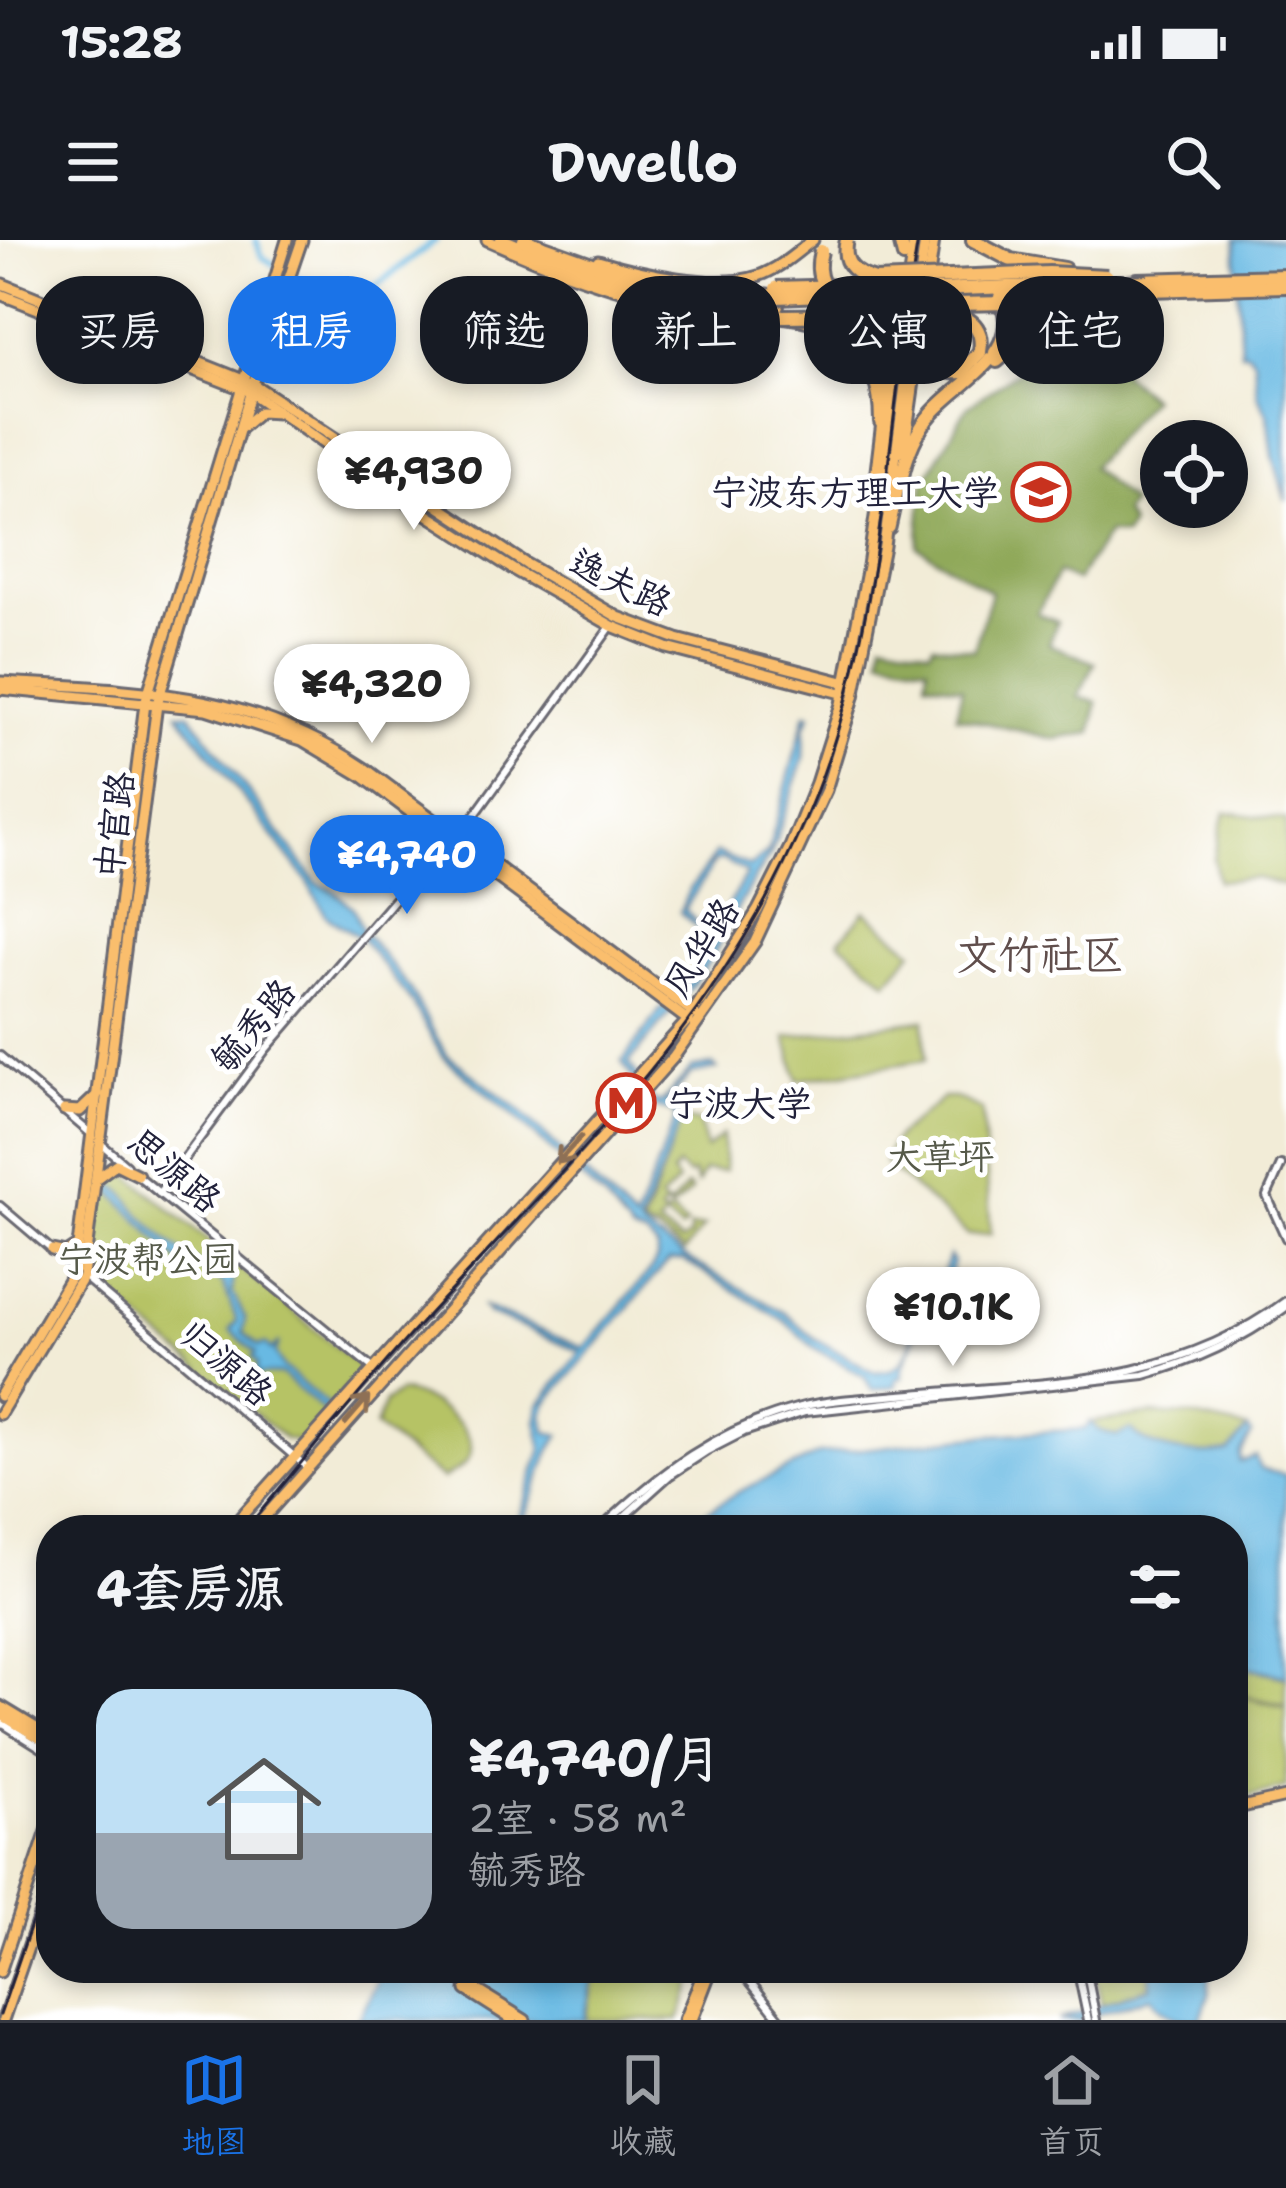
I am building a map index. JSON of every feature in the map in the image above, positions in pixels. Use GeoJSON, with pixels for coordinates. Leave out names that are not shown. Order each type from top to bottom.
{"type":"FeatureCollection","features":[{"type":"Feature","properties":{"kind":"highway"},"geometry":{"type":"LineString","coordinates":[[524,240],[595,271]]}},
{"type":"Feature","properties":{"kind":"highway"},"geometry":{"type":"LineString","coordinates":[[539,240],[595,271]]}},
{"type":"Feature","properties":{"kind":"highway"},"geometry":{"type":"LineString","coordinates":[[830,240],[818,262],[820,281],[837,301],[857,308],[996,303]]}},
{"type":"Feature","properties":{"kind":"highway"},"geometry":{"type":"LineString","coordinates":[[847,240],[846,261],[853,270],[875,280],[1049,273],[1107,276]]}},
{"type":"Feature","properties":{"kind":"highway"},"geometry":{"type":"LineString","coordinates":[[904,256],[907,240]]}},
{"type":"Feature","properties":{"kind":"highway"},"geometry":{"type":"LineString","coordinates":[[973,240],[1011,260],[1107,276]]}},
{"type":"Feature","properties":{"kind":"highway"},"geometry":{"type":"LineString","coordinates":[[505,241],[595,271]]}},
{"type":"Feature","properties":{"kind":"highway"},"geometry":{"type":"LineString","coordinates":[[529,258],[622,276]]}},
{"type":"Feature","properties":{"kind":"highway"},"geometry":{"type":"LineString","coordinates":[[1164,284],[1286,276]]}},
{"type":"Feature","properties":{"kind":"highway"},"geometry":{"type":"LineString","coordinates":[[780,305],[974,283],[985,287],[1002,306],[1006,327],[999,346],[932,412],[914,440],[901,482]]}},
{"type":"Feature","properties":{"kind":"highway"},"geometry":{"type":"LineString","coordinates":[[1164,285],[1286,286]]}},
{"type":"Feature","properties":{"kind":"highway"},"geometry":{"type":"LineString","coordinates":[[780,306],[996,294]]}},
{"type":"Feature","properties":{"kind":"highway"},"geometry":{"type":"LineString","coordinates":[[780,308],[848,337],[870,363],[881,422]]}},
{"type":"Feature","properties":{"kind":"highway"},"geometry":{"type":"LineString","coordinates":[[972,323],[982,343],[972,360]]}},
{"type":"Feature","properties":{"kind":"highway"},"geometry":{"type":"LineString","coordinates":[[914,440],[996,361]]}},
{"type":"Feature","properties":{"kind":"main road","name":"中官路"},"geometry":{"type":"LineString","coordinates":[[162,692],[238,433],[287,240]]}},
{"type":"Feature","properties":{"kind":"main road","name":"中官路"},"geometry":{"type":"LineString","coordinates":[[0,1414],[79,1273],[103,1145],[155,671],[247,386],[302,240]]}},
{"type":"Feature","properties":{"kind":"main road"},"geometry":{"type":"LineString","coordinates":[[487,240],[612,287]]}},
{"type":"Feature","properties":{"kind":"main road"},"geometry":{"type":"LineString","coordinates":[[539,240],[646,276]]}},
{"type":"Feature","properties":{"kind":"main road"},"geometry":{"type":"LineString","coordinates":[[760,276],[813,240]]}},
{"type":"Feature","properties":{"kind":"main road","name":"风华路"},"geometry":{"type":"LineString","coordinates":[[244,1515],[755,942],[826,790],[850,689],[880,541],[907,240]]}},
{"type":"Feature","properties":{"kind":"main road"},"geometry":{"type":"LineString","coordinates":[[880,541],[930,240]]}},
{"type":"Feature","properties":{"kind":"main road"},"geometry":{"type":"LineString","coordinates":[[926,276],[930,240]]}},
{"type":"Feature","properties":{"kind":"main road"},"geometry":{"type":"LineString","coordinates":[[880,541],[881,422],[904,256]]}},
{"type":"Feature","properties":{"kind":"main road","name":"逸夫路"},"geometry":{"type":"LineString","coordinates":[[0,283],[247,386],[615,622]]}},
{"type":"Feature","properties":{"kind":"main road","name":"逸夫路"},"geometry":{"type":"LineString","coordinates":[[0,295],[247,386],[482,550],[615,622],[850,689]]}},
{"type":"Feature","properties":{"kind":"main road"},"geometry":{"type":"LineString","coordinates":[[880,541],[893,520],[914,384]]}},
{"type":"Feature","properties":{"kind":"main road"},"geometry":{"type":"LineString","coordinates":[[238,433],[260,412],[280,413]]}},
{"type":"Feature","properties":{"kind":"main road"},"geometry":{"type":"LineString","coordinates":[[0,686],[131,690],[155,671]]}},
{"type":"Feature","properties":{"kind":"main road"},"geometry":{"type":"LineString","coordinates":[[169,671],[192,698]]}},
{"type":"Feature","properties":{"kind":"main road"},"geometry":{"type":"LineString","coordinates":[[0,686],[113,698],[150,699],[162,692],[247,710],[317,737],[450,839]]}},
{"type":"Feature","properties":{"kind":"main road"},"geometry":{"type":"LineString","coordinates":[[131,690],[173,706],[226,713],[302,740],[362,776],[692,1017]]}},
{"type":"Feature","properties":{"kind":"main road"},"geometry":{"type":"LineString","coordinates":[[113,698],[135,709],[148,727],[173,706]]}},
{"type":"Feature","properties":{"kind":"main road","name":"中官路"},"geometry":{"type":"LineString","coordinates":[[0,1396],[79,1273],[78,1245],[148,727]]}},
{"type":"Feature","properties":{"kind":"main road","name":"风华路"},"geometry":{"type":"LineString","coordinates":[[267,1515],[673,1058],[692,1017]]}},
{"type":"Feature","properties":{"kind":"main road"},"geometry":{"type":"LineString","coordinates":[[64,1110],[89,1106],[100,1089]]}},
{"type":"Feature","properties":{"kind":"main road"},"geometry":{"type":"LineString","coordinates":[[98,1178],[116,1164],[138,1175]]}},
{"type":"Feature","properties":{"kind":"main road"},"geometry":{"type":"LineString","coordinates":[[52,1250],[69,1252],[78,1245]]}},
{"type":"Feature","properties":{"kind":"main road"},"geometry":{"type":"LineString","coordinates":[[0,1714],[36,1737]]}},
{"type":"Feature","properties":{"kind":"main road"},"geometry":{"type":"LineString","coordinates":[[1248,1803],[1286,1794]]}},
{"type":"Feature","properties":{"kind":"main road"},"geometry":{"type":"LineString","coordinates":[[0,1972],[36,1864]]}},
{"type":"Feature","properties":{"kind":"main road"},"geometry":{"type":"LineString","coordinates":[[3,2020],[36,1925]]}},
{"type":"Feature","properties":{"kind":"main road"},"geometry":{"type":"LineString","coordinates":[[454,1983],[512,2020]]}},
{"type":"Feature","properties":{"kind":"main road"},"geometry":{"type":"LineString","coordinates":[[466,1983],[525,2020]]}},
{"type":"Feature","properties":{"kind":"main road"},"geometry":{"type":"LineString","coordinates":[[688,2020],[702,1983]]}},
{"type":"Feature","properties":{"kind":"street","name":"毓秀路"},"geometry":{"type":"LineString","coordinates":[[159,1193],[245,1074],[473,818],[615,622]]}},
{"type":"Feature","properties":{"kind":"street","name":"思源路"},"geometry":{"type":"LineString","coordinates":[[0,1056],[374,1369]]}},
{"type":"Feature","properties":{"kind":"street"},"geometry":{"type":"LineString","coordinates":[[1279,1169],[1267,1196],[1286,1238]]}},
{"type":"Feature","properties":{"kind":"street","name":"归源路"},"geometry":{"type":"LineString","coordinates":[[0,1206],[309,1469]]}},
{"type":"Feature","properties":{"kind":"street"},"geometry":{"type":"LineString","coordinates":[[616,1515],[668,1468],[764,1418],[848,1398],[1148,1368],[1213,1346],[1286,1304]]}},
{"type":"Feature","properties":{"kind":"street"},"geometry":{"type":"LineString","coordinates":[[626,1515],[669,1476],[707,1451],[774,1422],[848,1404],[1144,1376],[1228,1344],[1286,1304]]}},
{"type":"Feature","properties":{"kind":"street"},"geometry":{"type":"LineString","coordinates":[[751,1983],[781,2020]]}},
{"type":"Feature","properties":{"kind":"street"},"geometry":{"type":"LineString","coordinates":[[1085,1983],[1091,2018]]}},
{"type":"Feature","properties":{"kind":"green space"},"geometry":{"type":"Polygon","coordinates":[[[1000,384],[1135,384],[1151,398],[1091,467],[1131,502],[1124,513],[1131,525],[1124,536],[1108,533],[1076,581],[1058,573],[1037,613],[1057,622],[1049,644],[1095,663],[1078,697],[1097,702],[1092,733],[1055,739],[956,716],[962,688],[926,681],[928,666],[881,657],[883,640],[930,650],[933,644],[974,650],[991,592],[918,547],[923,484],[967,407],[1000,384]]]}},
{"type":"Feature","properties":{"kind":"green space"},"geometry":{"type":"Polygon","coordinates":[[[1225,812],[1286,820],[1286,886],[1256,878],[1218,881],[1214,859],[1225,812]]]}},
{"type":"Feature","properties":{"kind":"green space"},"geometry":{"type":"Polygon","coordinates":[[[865,911],[913,951],[887,982],[839,941],[865,911]]]}},
{"type":"Feature","properties":{"kind":"green space"},"geometry":{"type":"Polygon","coordinates":[[[924,1020],[926,1060],[798,1080],[786,1037],[924,1020]]]}},
{"type":"Feature","properties":{"kind":"green space","name":"大草坪"},"geometry":{"type":"Polygon","coordinates":[[[943,1098],[956,1098],[982,1110],[991,1234],[968,1235],[885,1163],[900,1134],[943,1098]]]}},
{"type":"Feature","properties":{"kind":"green space"},"geometry":{"type":"Polygon","coordinates":[[[681,1119],[699,1122],[706,1149],[722,1135],[725,1171],[704,1171],[697,1184],[693,1173],[688,1175],[677,1166],[672,1173],[678,1182],[660,1200],[669,1207],[687,1186],[691,1191],[670,1210],[664,1206],[660,1212],[673,1213],[686,1225],[681,1230],[665,1217],[658,1225],[681,1242],[690,1236],[690,1228],[704,1227],[684,1252],[658,1232],[639,1225],[643,1225],[681,1119]]]}},
{"type":"Feature","properties":{"kind":"green space","name":"宁波帮公园"},"geometry":{"type":"Polygon","coordinates":[[[113,1167],[122,1169],[358,1365],[360,1374],[301,1442],[285,1439],[95,1283],[90,1272],[104,1178],[113,1167]]]}},
{"type":"Feature","properties":{"kind":"green space"},"geometry":{"type":"Polygon","coordinates":[[[400,1392],[446,1412],[465,1431],[471,1452],[467,1461],[443,1479],[375,1427],[385,1402],[400,1392]]]}},
{"type":"Feature","properties":{"kind":"green space"},"geometry":{"type":"Polygon","coordinates":[[[1152,1414],[1191,1416],[1248,1429],[1229,1452],[1206,1454],[1164,1448],[1134,1432],[1118,1436],[1090,1422],[1152,1414]]]}},
{"type":"Feature","properties":{"kind":"green space"},"geometry":{"type":"Polygon","coordinates":[[[1248,1668],[1286,1677],[1286,1705],[1248,1697],[1248,1668]]]}},
{"type":"Feature","properties":{"kind":"green space"},"geometry":{"type":"Polygon","coordinates":[[[1248,1698],[1286,1708],[1286,1788],[1248,1797],[1248,1698]]]}},
{"type":"Feature","properties":{"kind":"green space"},"geometry":{"type":"Polygon","coordinates":[[[592,1983],[693,1983],[679,2020],[586,2020],[592,1983]]]}},
{"type":"Feature","properties":{"kind":"green space"},"geometry":{"type":"Polygon","coordinates":[[[1097,1983],[1149,1983],[1149,1987],[1102,2004],[1097,1983]]]}},
{"type":"Feature","properties":{"kind":"water"},"geometry":{"type":"Polygon","coordinates":[[[1235,240],[1286,240],[1286,501],[1268,415],[1257,394],[1254,360],[1241,352],[1235,240]]]}},
{"type":"Feature","properties":{"kind":"water"},"geometry":{"type":"Polygon","coordinates":[[[178,713],[189,713],[317,883],[354,909],[363,932],[359,937],[326,916],[308,882],[178,713]]]}},
{"type":"Feature","properties":{"kind":"water"},"geometry":{"type":"Polygon","coordinates":[[[806,713],[811,714],[805,727],[804,758],[771,854],[700,975],[629,1063],[654,1101],[661,1103],[692,1068],[713,1065],[717,1069],[691,1074],[666,1103],[676,1109],[681,1121],[639,1226],[874,1372],[901,1363],[911,1345],[912,1308],[940,1280],[949,1256],[953,1261],[949,1277],[930,1292],[917,1312],[916,1335],[902,1378],[896,1379],[896,1386],[872,1390],[864,1376],[813,1347],[783,1320],[683,1260],[668,1261],[547,1403],[543,1415],[547,1432],[560,1435],[526,1515],[520,1515],[542,1449],[539,1405],[581,1352],[489,1314],[481,1306],[584,1348],[650,1271],[657,1247],[647,1237],[632,1233],[605,1200],[442,1056],[413,1004],[362,939],[366,934],[410,989],[446,1054],[519,1110],[635,1222],[676,1117],[650,1106],[622,1062],[660,1010],[684,989],[714,943],[680,912],[688,892],[716,853],[750,866],[768,852],[806,713]],[[723,860],[715,861],[685,909],[713,932],[747,873],[723,860]]]}},
{"type":"Feature","properties":{"kind":"water"},"geometry":{"type":"Polygon","coordinates":[[[107,1183],[123,1192],[180,1251],[208,1268],[219,1265],[234,1276],[232,1291],[245,1318],[243,1333],[271,1350],[279,1343],[275,1353],[284,1368],[330,1407],[325,1412],[281,1374],[256,1375],[257,1363],[252,1358],[256,1353],[230,1330],[237,1321],[223,1283],[179,1262],[107,1183]]]}},
{"type":"Feature","properties":{"kind":"water"},"geometry":{"type":"Polygon","coordinates":[[[1090,1422],[1117,1436],[1131,1429],[1162,1448],[1204,1454],[1228,1452],[1248,1429],[1252,1434],[1240,1462],[1255,1456],[1260,1469],[1286,1475],[1286,1676],[1248,1667],[1248,1515],[701,1515],[819,1454],[1085,1429],[1090,1422]]]}},
{"type":"Feature","properties":{"kind":"water"},"geometry":{"type":"Polygon","coordinates":[[[376,1983],[591,1983],[585,2020],[358,2020],[376,1983]]]}},
{"type":"Feature","properties":{"kind":"water"},"geometry":{"type":"Polygon","coordinates":[[[1150,1983],[1209,1983],[1200,2020],[1172,2016],[1151,1996],[1080,2020],[1059,2020],[1150,1987],[1150,1983]]]}},
{"type":"Feature","properties":{"kind":"waterway"},"geometry":{"type":"LineString","coordinates":[[256,240],[262,257],[303,281],[364,295],[436,240]]}},
{"type":"Feature","properties":{"kind":"railway"},"geometry":{"type":"LineString","coordinates":[[258,1515],[365,1386],[615,1113],[716,982],[760,910],[799,834],[849,690],[884,498],[918,240]]}},
{"type":"Feature","properties":{"kind":"railway"},"geometry":{"type":"LineString","coordinates":[[0,2015],[36,1911]]}},
{"type":"Feature","properties":{"kind":"place","name":"宁波东方理工大学"},"geometry":{"type":"Point","coordinates":[1041,492]}},
{"type":"Feature","properties":{"kind":"place","name":"宁波大学"},"geometry":{"type":"Point","coordinates":[626,1103]}},
{"type":"Feature","properties":{"kind":"district","name":"文竹社区"},"geometry":{"type":"Point","coordinates":[1040,954]}}]}
